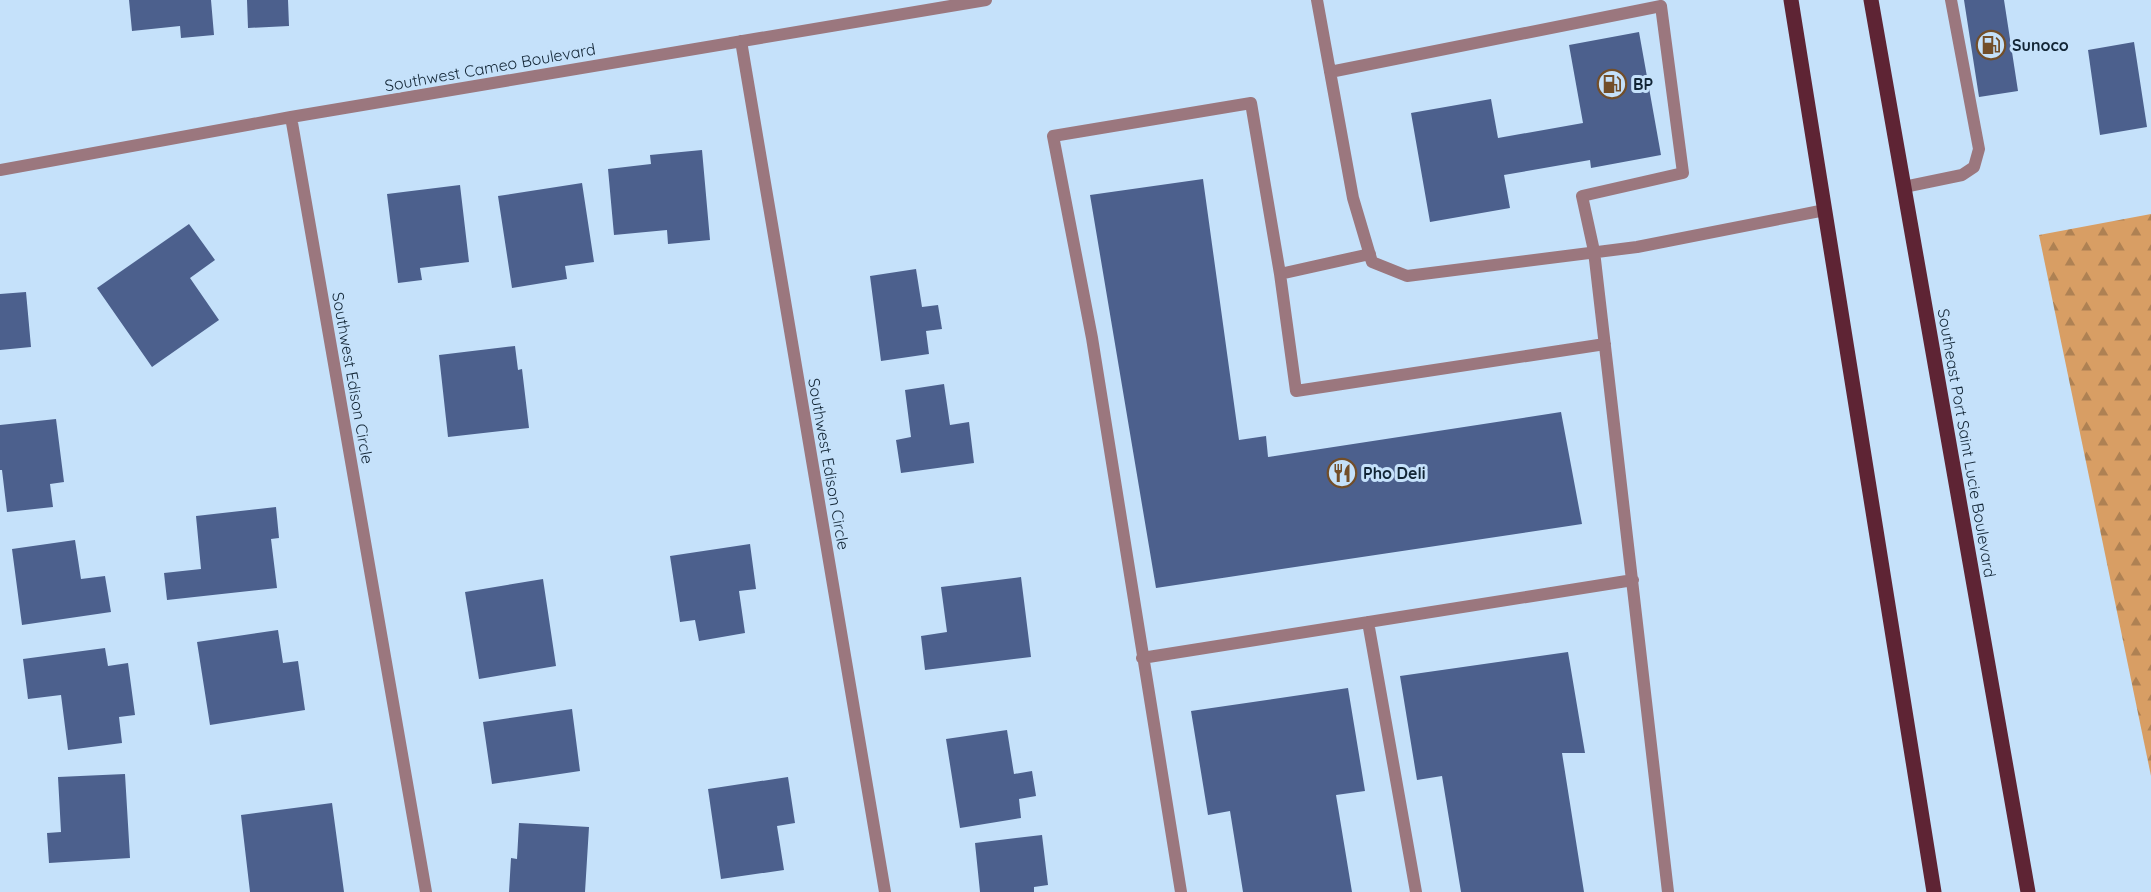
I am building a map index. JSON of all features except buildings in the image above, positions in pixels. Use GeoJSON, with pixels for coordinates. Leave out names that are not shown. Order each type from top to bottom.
{"type":"FeatureCollection","features":[{"type":"Feature","properties":{"kind":"main road"},"geometry":{"type":"LineString","coordinates":[[1791,0],[1934,892]]}},
{"type":"Feature","properties":{"kind":"main road","name":"Southeast Port Saint Lucie Boulevard"},"geometry":{"type":"LineString","coordinates":[[1871,0],[2028,892]]}},
{"type":"Feature","properties":{"kind":"street","name":"Southwest Cameo Boulevard"},"geometry":{"type":"LineString","coordinates":[[0,170],[291,117],[986,0]]}},
{"type":"Feature","properties":{"kind":"street"},"geometry":{"type":"LineString","coordinates":[[1317,0],[1353,198],[1371,262],[1407,276],[1637,246],[1825,210]]}},
{"type":"Feature","properties":{"kind":"street"},"geometry":{"type":"LineString","coordinates":[[1904,187],[1962,175],[1974,167],[1979,149],[1951,0]]}},
{"type":"Feature","properties":{"kind":"street"},"geometry":{"type":"LineString","coordinates":[[1330,72],[1661,6],[1683,173],[1582,196],[1594,251],[1668,892]]}},
{"type":"Feature","properties":{"kind":"street","name":"Southwest Edison Circle"},"geometry":{"type":"LineString","coordinates":[[741,41],[885,892]]}},
{"type":"Feature","properties":{"kind":"street"},"geometry":{"type":"LineString","coordinates":[[1181,892],[1092,339],[1053,136],[1251,103],[1280,274],[1296,391],[1605,344]]}},
{"type":"Feature","properties":{"kind":"street","name":"Southwest Edison Circle"},"geometry":{"type":"LineString","coordinates":[[291,117],[426,892]]}},
{"type":"Feature","properties":{"kind":"street"},"geometry":{"type":"LineString","coordinates":[[1280,274],[1370,254]]}},
{"type":"Feature","properties":{"kind":"street"},"geometry":{"type":"LineString","coordinates":[[1142,658],[1633,580]]}},
{"type":"Feature","properties":{"kind":"street"},"geometry":{"type":"LineString","coordinates":[[1368,622],[1416,892]]}},
{"type":"Feature","properties":{"kind":"green space"},"geometry":{"type":"Polygon","coordinates":[[[2151,214],[2151,776],[2039,235],[2151,214]]]}},
{"type":"Feature","properties":{"kind":"place","name":"Sunoco"},"geometry":{"type":"Point","coordinates":[1991,45]}},
{"type":"Feature","properties":{"kind":"place","name":"BP"},"geometry":{"type":"Point","coordinates":[1612,84]}},
{"type":"Feature","properties":{"kind":"place","name":"Pho Deli"},"geometry":{"type":"Point","coordinates":[1342,473]}}]}
